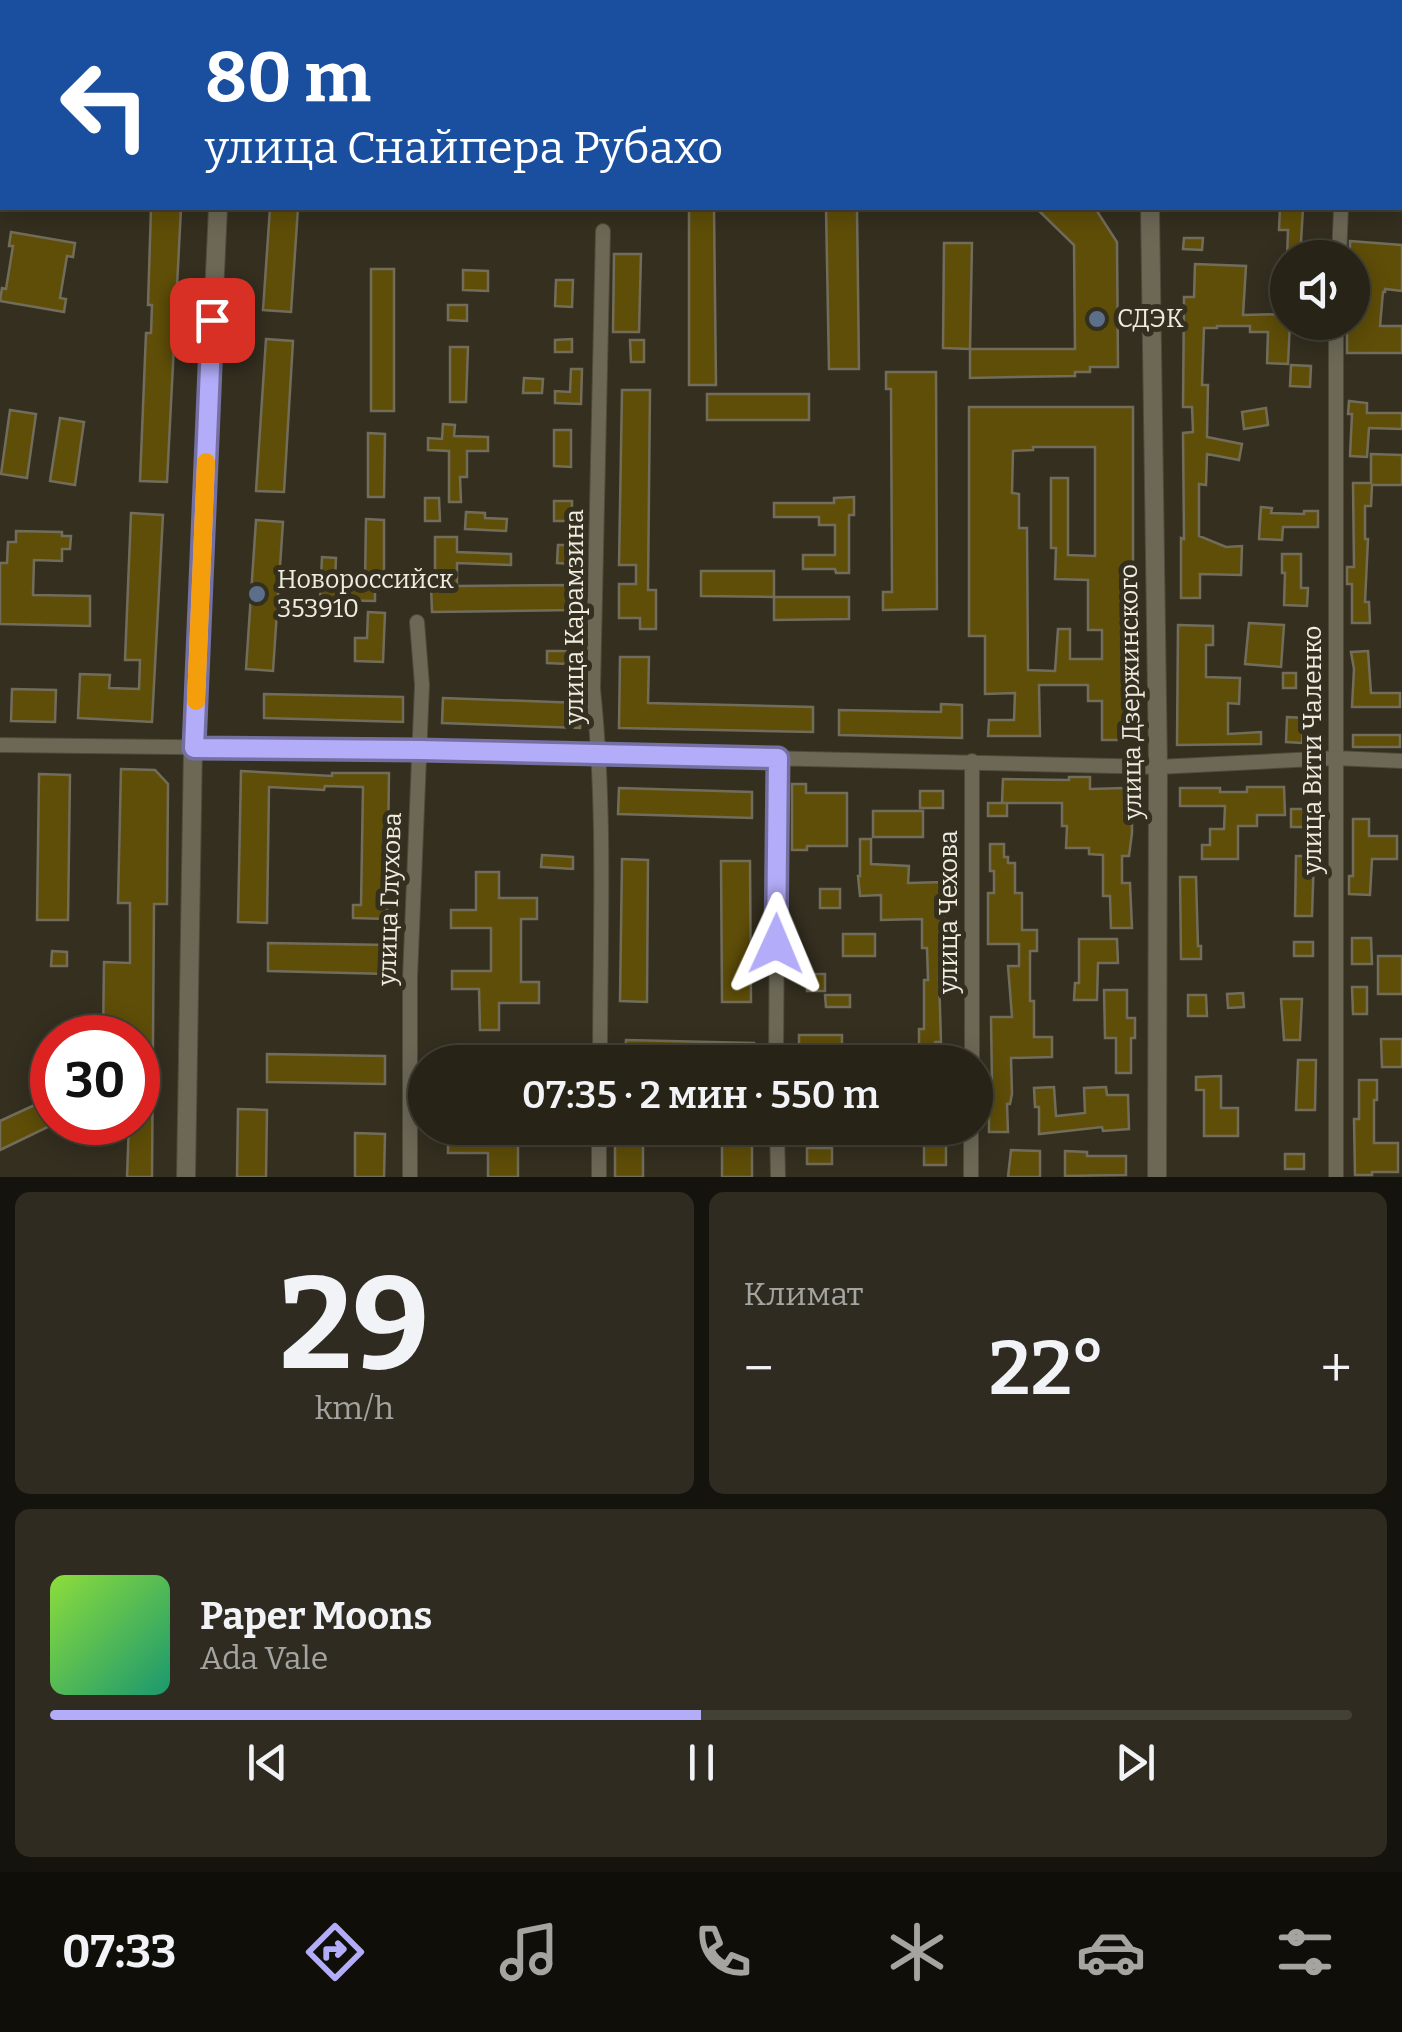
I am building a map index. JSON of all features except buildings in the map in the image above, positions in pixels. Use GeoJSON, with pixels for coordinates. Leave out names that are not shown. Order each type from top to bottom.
{"type":"FeatureCollection","features":[{"type":"Feature","properties":{"kind":"street"},"geometry":{"type":"LineString","coordinates":[[186,1177],[194,748],[218,210]]}},
{"type":"Feature","properties":{"kind":"street","name":"улица Дзержинского"},"geometry":{"type":"LineString","coordinates":[[1150,210],[1158,767],[1157,1177]]}},
{"type":"Feature","properties":{"kind":"street"},"geometry":{"type":"LineString","coordinates":[[1340,240],[1341,210]]}},
{"type":"Feature","properties":{"kind":"street","name":"улица Карамзина"},"geometry":{"type":"LineString","coordinates":[[600,1045],[600,753],[593,689],[603,231]]}},
{"type":"Feature","properties":{"kind":"street","name":"улица Вити Чаленко"},"geometry":{"type":"LineString","coordinates":[[1336,340],[1336,1177]]}},
{"type":"Feature","properties":{"kind":"street","name":"улица Глухова"},"geometry":{"type":"LineString","coordinates":[[410,1177],[410,978],[422,685],[417,622]]}},
{"type":"Feature","properties":{"kind":"street"},"geometry":{"type":"LineString","coordinates":[[0,746],[600,753],[1158,767],[1335,758],[1402,761]]}},
{"type":"Feature","properties":{"kind":"street"},"geometry":{"type":"LineString","coordinates":[[776,1045],[778,758]]}},
{"type":"Feature","properties":{"kind":"street","name":"улица Чехова"},"geometry":{"type":"LineString","coordinates":[[972,761],[972,1045]]}},
{"type":"Feature","properties":{"kind":"street"},"geometry":{"type":"LineString","coordinates":[[599,1177],[600,1145]]}},
{"type":"Feature","properties":{"kind":"street"},"geometry":{"type":"LineString","coordinates":[[777,1145],[778,1177]]}},
{"type":"Feature","properties":{"kind":"street"},"geometry":{"type":"LineString","coordinates":[[971,1177],[972,1145]]}},
{"type":"Feature","properties":{"kind":"slow traffic"},"geometry":{"type":"LineString","coordinates":[[196,701],[206,462]]}},
{"type":"Feature","properties":{"kind":"place","name":"СДЭК"},"geometry":{"type":"Point","coordinates":[1097,319]}},
{"type":"Feature","properties":{"kind":"place","name":"Новороссийск 353910"},"geometry":{"type":"Point","coordinates":[257,594]}},
{"type":"Feature","properties":{"kind":"route"},"geometry":{"type":"LineString","coordinates":[[212,320],[194,748],[778,758],[776,944]]}}]}
